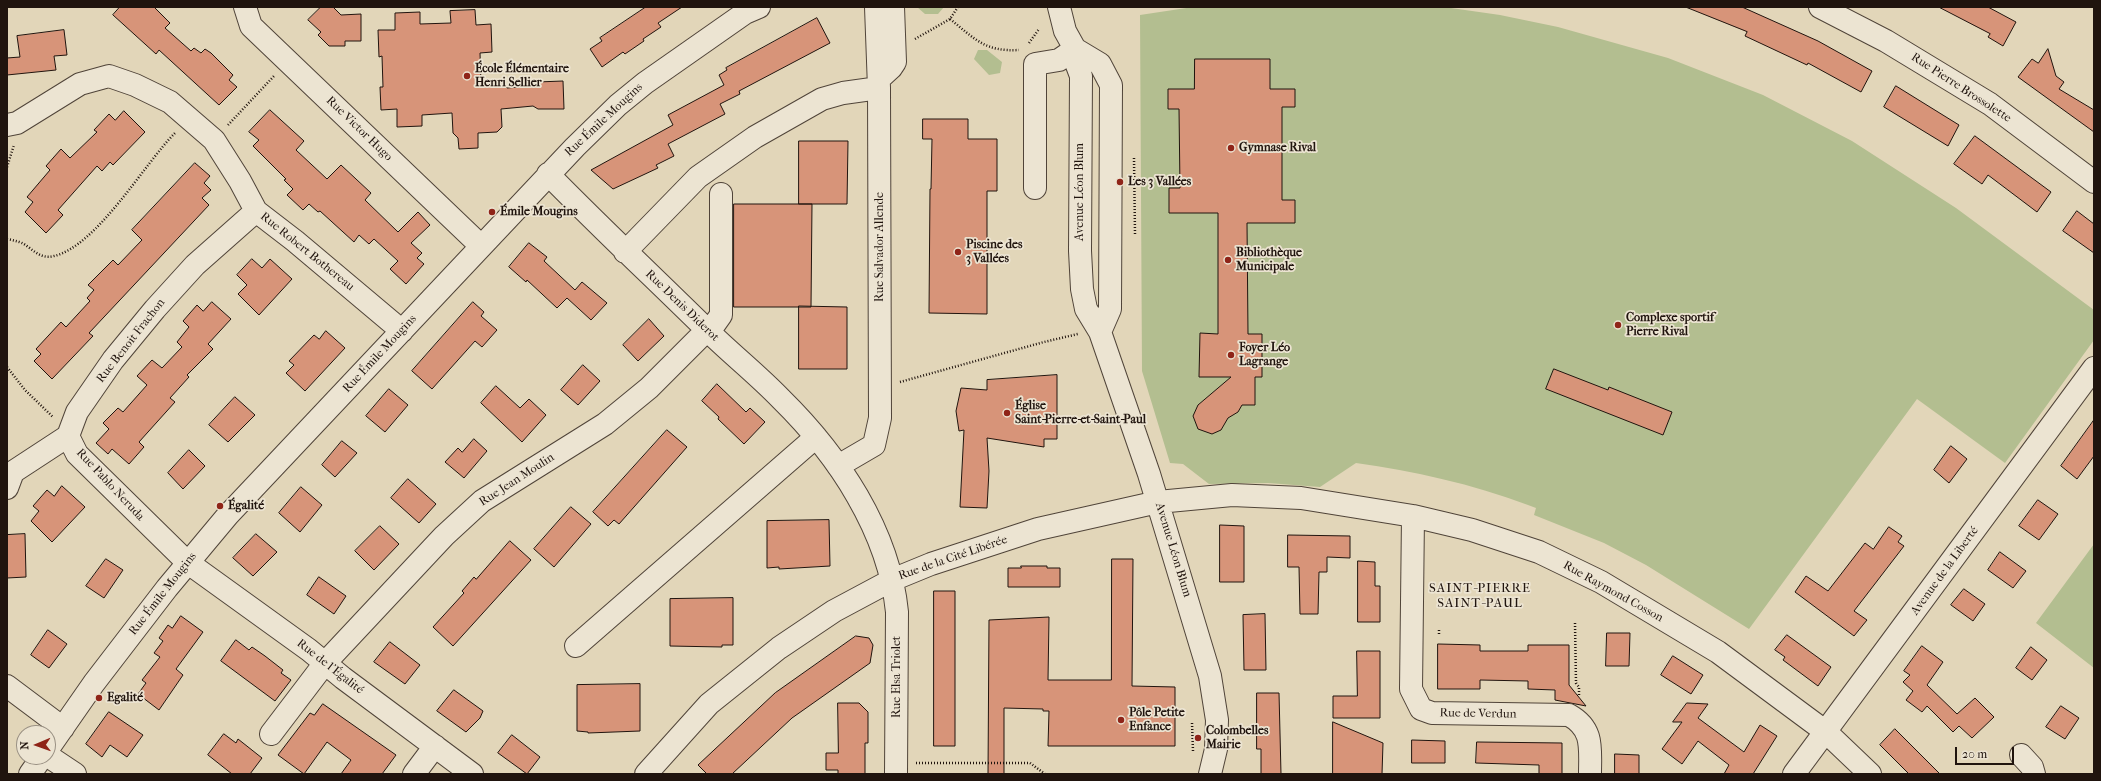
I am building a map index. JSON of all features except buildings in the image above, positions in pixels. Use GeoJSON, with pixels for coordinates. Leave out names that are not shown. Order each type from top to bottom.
{"type":"FeatureCollection","features":[{"type":"Feature","properties":{"kind":"street","name":"Rue Victor Hugo"},"geometry":{"type":"LineString","coordinates":[[244,7],[251,26],[481,246]]}},
{"type":"Feature","properties":{"kind":"street","name":"Rue Salvador Allende"},"geometry":{"type":"LineString","coordinates":[[838,466],[874,444],[880,418],[879,84],[876,7]]}},
{"type":"Feature","properties":{"kind":"street"},"geometry":{"type":"LineString","coordinates":[[626,252],[698,177],[755,137],[822,100],[879,84],[895,62],[893,7]]}},
{"type":"Feature","properties":{"kind":"street","name":"Avenue Léon Blum"},"geometry":{"type":"LineString","coordinates":[[1059,7],[1065,31],[1075,49],[1075,60],[1081,76],[1080,251],[1082,289],[1086,309],[1100,332],[1158,502],[1210,676],[1217,720],[1216,749],[1210,774]]}},
{"type":"Feature","properties":{"kind":"street","name":"Rue Pierre Brossolette"},"geometry":{"type":"LineString","coordinates":[[1820,7],[1886,41],[1990,104],[2094,182]]}},
{"type":"Feature","properties":{"kind":"street","name":"Rue Émile Mougins"},"geometry":{"type":"LineString","coordinates":[[56,738],[94,683],[187,562],[228,515],[548,174],[618,105],[673,62],[748,9]]}},
{"type":"Feature","properties":{"kind":"street"},"geometry":{"type":"LineString","coordinates":[[1035,188],[1035,64],[1059,60],[1075,49]]}},
{"type":"Feature","properties":{"kind":"street","name":"Avenue Léon Blum"},"geometry":{"type":"LineString","coordinates":[[1075,49],[1100,64],[1111,85],[1110,309],[1100,332]]}},
{"type":"Feature","properties":{"kind":"street","name":"Rue Robert Bothereau"},"geometry":{"type":"LineString","coordinates":[[7,125],[17,123],[80,84],[109,76],[135,85],[170,102],[214,140],[240,181],[256,211],[295,241],[402,331]]}},
{"type":"Feature","properties":{"kind":"street","name":"Rue Denis Diderot"},"geometry":{"type":"LineString","coordinates":[[548,174],[708,331],[782,399],[816,437],[838,466],[860,502],[882,549],[892,580]]}},
{"type":"Feature","properties":{"kind":"street","name":"Rue Jean Moulin"},"geometry":{"type":"LineString","coordinates":[[271,734],[325,663],[444,536],[482,501],[605,424],[649,388],[708,331],[721,315],[721,194]]}},
{"type":"Feature","properties":{"kind":"street","name":"Rue Benoit Frachon"},"geometry":{"type":"LineString","coordinates":[[68,436],[77,412],[113,360],[154,309],[195,265],[256,211]]}},
{"type":"Feature","properties":{"kind":"street","name":"Avenue de la Liberté"},"geometry":{"type":"LineString","coordinates":[[1794,774],[2094,368]]}},
{"type":"Feature","properties":{"kind":"street"},"geometry":{"type":"LineString","coordinates":[[9,477],[68,436]]}},
{"type":"Feature","properties":{"kind":"street","name":"Rue Pablo Neruda"},"geometry":{"type":"LineString","coordinates":[[68,436],[77,454],[187,562]]}},
{"type":"Feature","properties":{"kind":"street"},"geometry":{"type":"LineString","coordinates":[[576,646],[816,437]]}},
{"type":"Feature","properties":{"kind":"street","name":"Rue Raymond Cosson"},"geometry":{"type":"LineString","coordinates":[[1158,502],[1232,495],[1301,498],[1413,516],[1472,530],[1539,552],[1601,582],[1718,652],[1826,732],[1870,774]]}},
{"type":"Feature","properties":{"kind":"street","name":"Rue de la Cité Libérée"},"geometry":{"type":"LineString","coordinates":[[646,774],[710,704],[762,662],[834,611],[892,580],[931,564],[1038,530],[1158,502]]}},
{"type":"Feature","properties":{"kind":"street","name":"Rue de Verdun"},"geometry":{"type":"LineString","coordinates":[[1413,516],[1411,689],[1421,709],[1432,713],[1568,715],[1578,721],[1586,730],[1590,743],[1590,774]]}},
{"type":"Feature","properties":{"kind":"street","name":"Rue de l'Égalité"},"geometry":{"type":"LineString","coordinates":[[187,562],[310,650],[325,663],[472,774]]}},
{"type":"Feature","properties":{"kind":"street","name":"Rue Elsa Triolet"},"geometry":{"type":"LineString","coordinates":[[892,580],[897,612],[904,768]]}},
{"type":"Feature","properties":{"kind":"street"},"geometry":{"type":"LineString","coordinates":[[7,686],[63,728]]}},
{"type":"Feature","properties":{"kind":"street"},"geometry":{"type":"LineString","coordinates":[[414,774],[435,746]]}},
{"type":"Feature","properties":{"kind":"street"},"geometry":{"type":"LineString","coordinates":[[2020,755],[2032,768],[2034,774]]}},
{"type":"Feature","properties":{"kind":"street"},"geometry":{"type":"LineString","coordinates":[[56,761],[76,774]]}},
{"type":"Feature","properties":{"kind":"street"},"geometry":{"type":"LineString","coordinates":[[30,774],[36,765]]}},
{"type":"Feature","properties":{"kind":"path"},"geometry":{"type":"LineString","coordinates":[[895,62],[912,41],[950,19],[958,7]]}},
{"type":"Feature","properties":{"kind":"path"},"geometry":{"type":"LineString","coordinates":[[950,19],[982,45],[1007,51],[1024,50]]}},
{"type":"Feature","properties":{"kind":"path"},"geometry":{"type":"LineString","coordinates":[[1028,45],[1039,29]]}},
{"type":"Feature","properties":{"kind":"path"},"geometry":{"type":"LineString","coordinates":[[214,140],[277,73]]}},
{"type":"Feature","properties":{"kind":"path"},"geometry":{"type":"LineString","coordinates":[[7,239],[23,243],[34,253],[54,257],[74,247],[102,223],[170,137],[189,118]]}},
{"type":"Feature","properties":{"kind":"path"},"geometry":{"type":"LineString","coordinates":[[1134,158],[1135,234]]}},
{"type":"Feature","properties":{"kind":"path"},"geometry":{"type":"LineString","coordinates":[[880,388],[1074,335]]}},
{"type":"Feature","properties":{"kind":"path","name":"Rue Pablo Neruda"},"geometry":{"type":"LineString","coordinates":[[7,367],[25,390],[53,417],[68,436]]}},
{"type":"Feature","properties":{"kind":"path"},"geometry":{"type":"LineString","coordinates":[[1575,623],[1576,683],[1579,687],[1579,701]]}},
{"type":"Feature","properties":{"kind":"path"},"geometry":{"type":"LineString","coordinates":[[1439,630],[1439,636]]}},
{"type":"Feature","properties":{"kind":"path"},"geometry":{"type":"LineString","coordinates":[[1192,723],[1193,755]]}},
{"type":"Feature","properties":{"kind":"path"},"geometry":{"type":"LineString","coordinates":[[904,768],[1030,762],[1045,774]]}},
{"type":"Feature","properties":{"kind":"green space"},"geometry":{"type":"Polygon","coordinates":[[[917,7],[944,7],[938,14],[925,14],[917,7]]]}},
{"type":"Feature","properties":{"kind":"green space","name":"Complexe sportif Pierre Rival"},"geometry":{"type":"Polygon","coordinates":[[[1193,7],[1444,7],[1500,15],[1558,27],[1668,58],[1763,95],[1852,141],[1956,208],[2094,310],[2094,340],[2005,463],[1917,399],[1749,629],[1646,565],[1604,543],[1534,515],[1536,508],[1507,497],[1443,479],[1356,463],[1320,487],[1268,483],[1209,484],[1183,464],[1170,463],[1142,371],[1140,15],[1193,7]]]}},
{"type":"Feature","properties":{"kind":"green space"},"geometry":{"type":"Polygon","coordinates":[[[978,50],[987,50],[1002,62],[1000,73],[989,75],[974,59],[978,50]]]}},
{"type":"Feature","properties":{"kind":"green space"},"geometry":{"type":"Polygon","coordinates":[[[2094,544],[2094,668],[2036,623],[2094,544]]]}},
{"type":"Feature","properties":{"kind":"place","name":"École Élémentaire Henri Sellier"},"geometry":{"type":"Point","coordinates":[467,76]}},
{"type":"Feature","properties":{"kind":"place","name":"Gymnase Rival"},"geometry":{"type":"Point","coordinates":[1231,148]}},
{"type":"Feature","properties":{"kind":"place","name":"Les 3 Vallées"},"geometry":{"type":"Point","coordinates":[1120,182]}},
{"type":"Feature","properties":{"kind":"place","name":"Émile Mougins"},"geometry":{"type":"Point","coordinates":[492,212]}},
{"type":"Feature","properties":{"kind":"place","name":"Piscine des 3 Vallées"},"geometry":{"type":"Point","coordinates":[958,252]}},
{"type":"Feature","properties":{"kind":"place","name":"Bibliothèque Municipale"},"geometry":{"type":"Point","coordinates":[1228,260]}},
{"type":"Feature","properties":{"kind":"place","name":"Complexe sportif Pierre Rival"},"geometry":{"type":"Point","coordinates":[1618,325]}},
{"type":"Feature","properties":{"kind":"place","name":"Foyer Léo Lagrange"},"geometry":{"type":"Point","coordinates":[1231,355]}},
{"type":"Feature","properties":{"kind":"place","name":"Église Saint-Pierre-et-Saint-Paul"},"geometry":{"type":"Point","coordinates":[1007,413]}},
{"type":"Feature","properties":{"kind":"place","name":"Égalité"},"geometry":{"type":"Point","coordinates":[220,506]}},
{"type":"Feature","properties":{"kind":"place","name":"Egalité"},"geometry":{"type":"Point","coordinates":[99,698]}},
{"type":"Feature","properties":{"kind":"place","name":"Pôle Petite Enfance"},"geometry":{"type":"Point","coordinates":[1121,720]}},
{"type":"Feature","properties":{"kind":"place","name":"Colombelles Mairie"},"geometry":{"type":"Point","coordinates":[1198,738]}},
{"type":"Feature","properties":{"kind":"district","name":"SAINT-PIERRE SAINT-PAUL"},"geometry":{"type":"Point","coordinates":[1480,596]}}]}
